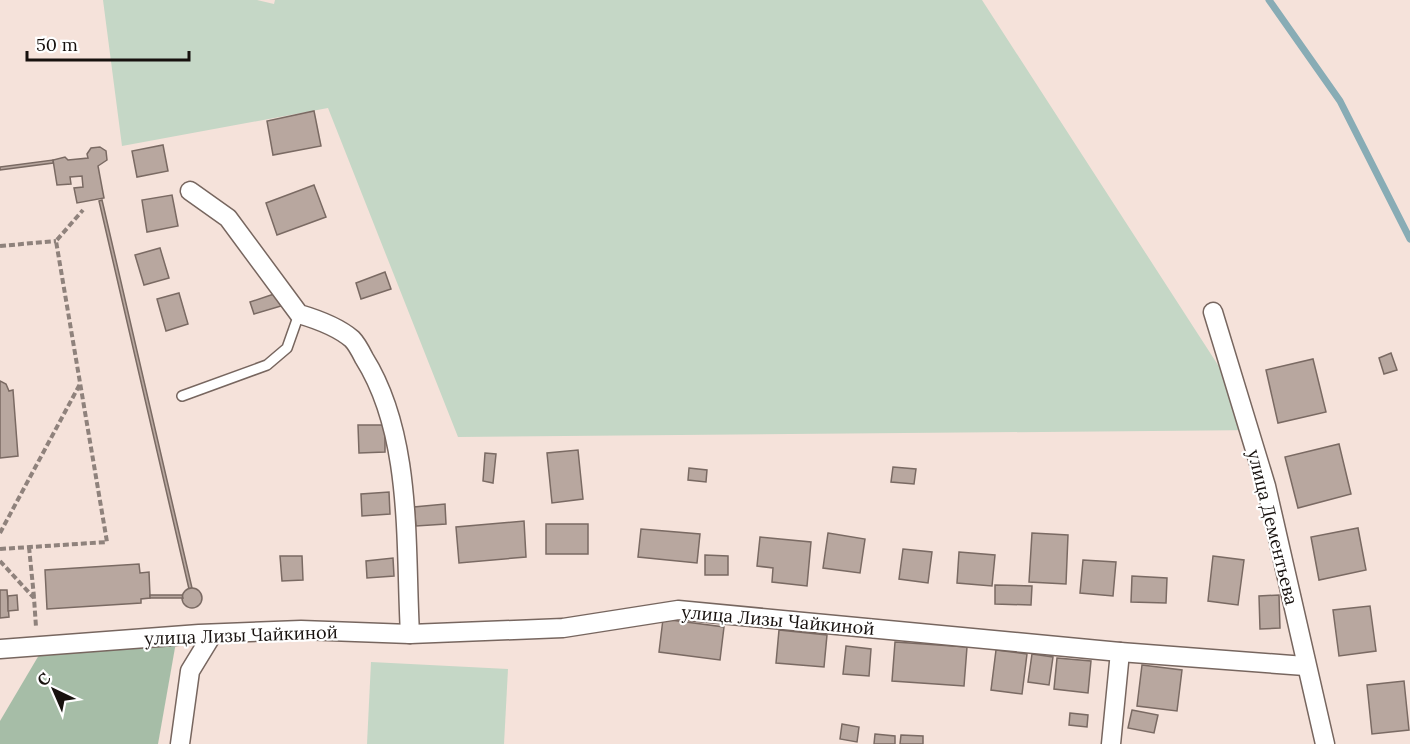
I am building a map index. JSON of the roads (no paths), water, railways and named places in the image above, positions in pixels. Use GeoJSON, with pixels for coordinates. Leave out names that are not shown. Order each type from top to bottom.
{"type":"FeatureCollection","features":[{"type":"Feature","properties":{"kind":"street"},"geometry":{"type":"LineString","coordinates":[[190,191],[228,218],[298,314],[318,319],[353,340],[380,388],[391,420],[401,469],[410,634]]}},
{"type":"Feature","properties":{"kind":"street","name":"улица Дементьева"},"geometry":{"type":"LineString","coordinates":[[1214,312],[1266,486],[1305,666],[1325,744]]}},
{"type":"Feature","properties":{"kind":"street","name":"улица Лизы Чайкиной"},"geometry":{"type":"LineString","coordinates":[[0,649],[301,630],[410,634],[563,628],[678,610],[1120,652],[1305,666]]}},
{"type":"Feature","properties":{"kind":"street"},"geometry":{"type":"LineString","coordinates":[[180,744],[190,671],[212,635]]}},
{"type":"Feature","properties":{"kind":"street"},"geometry":{"type":"LineString","coordinates":[[1111,744],[1120,652]]}},
{"type":"Feature","properties":{"kind":"lane"},"geometry":{"type":"LineString","coordinates":[[182,396],[267,365],[287,348],[298,314]]}},
{"type":"Feature","properties":{"kind":"waterway"},"geometry":{"type":"LineString","coordinates":[[1269,0],[1340,101],[1410,239]]}}]}
